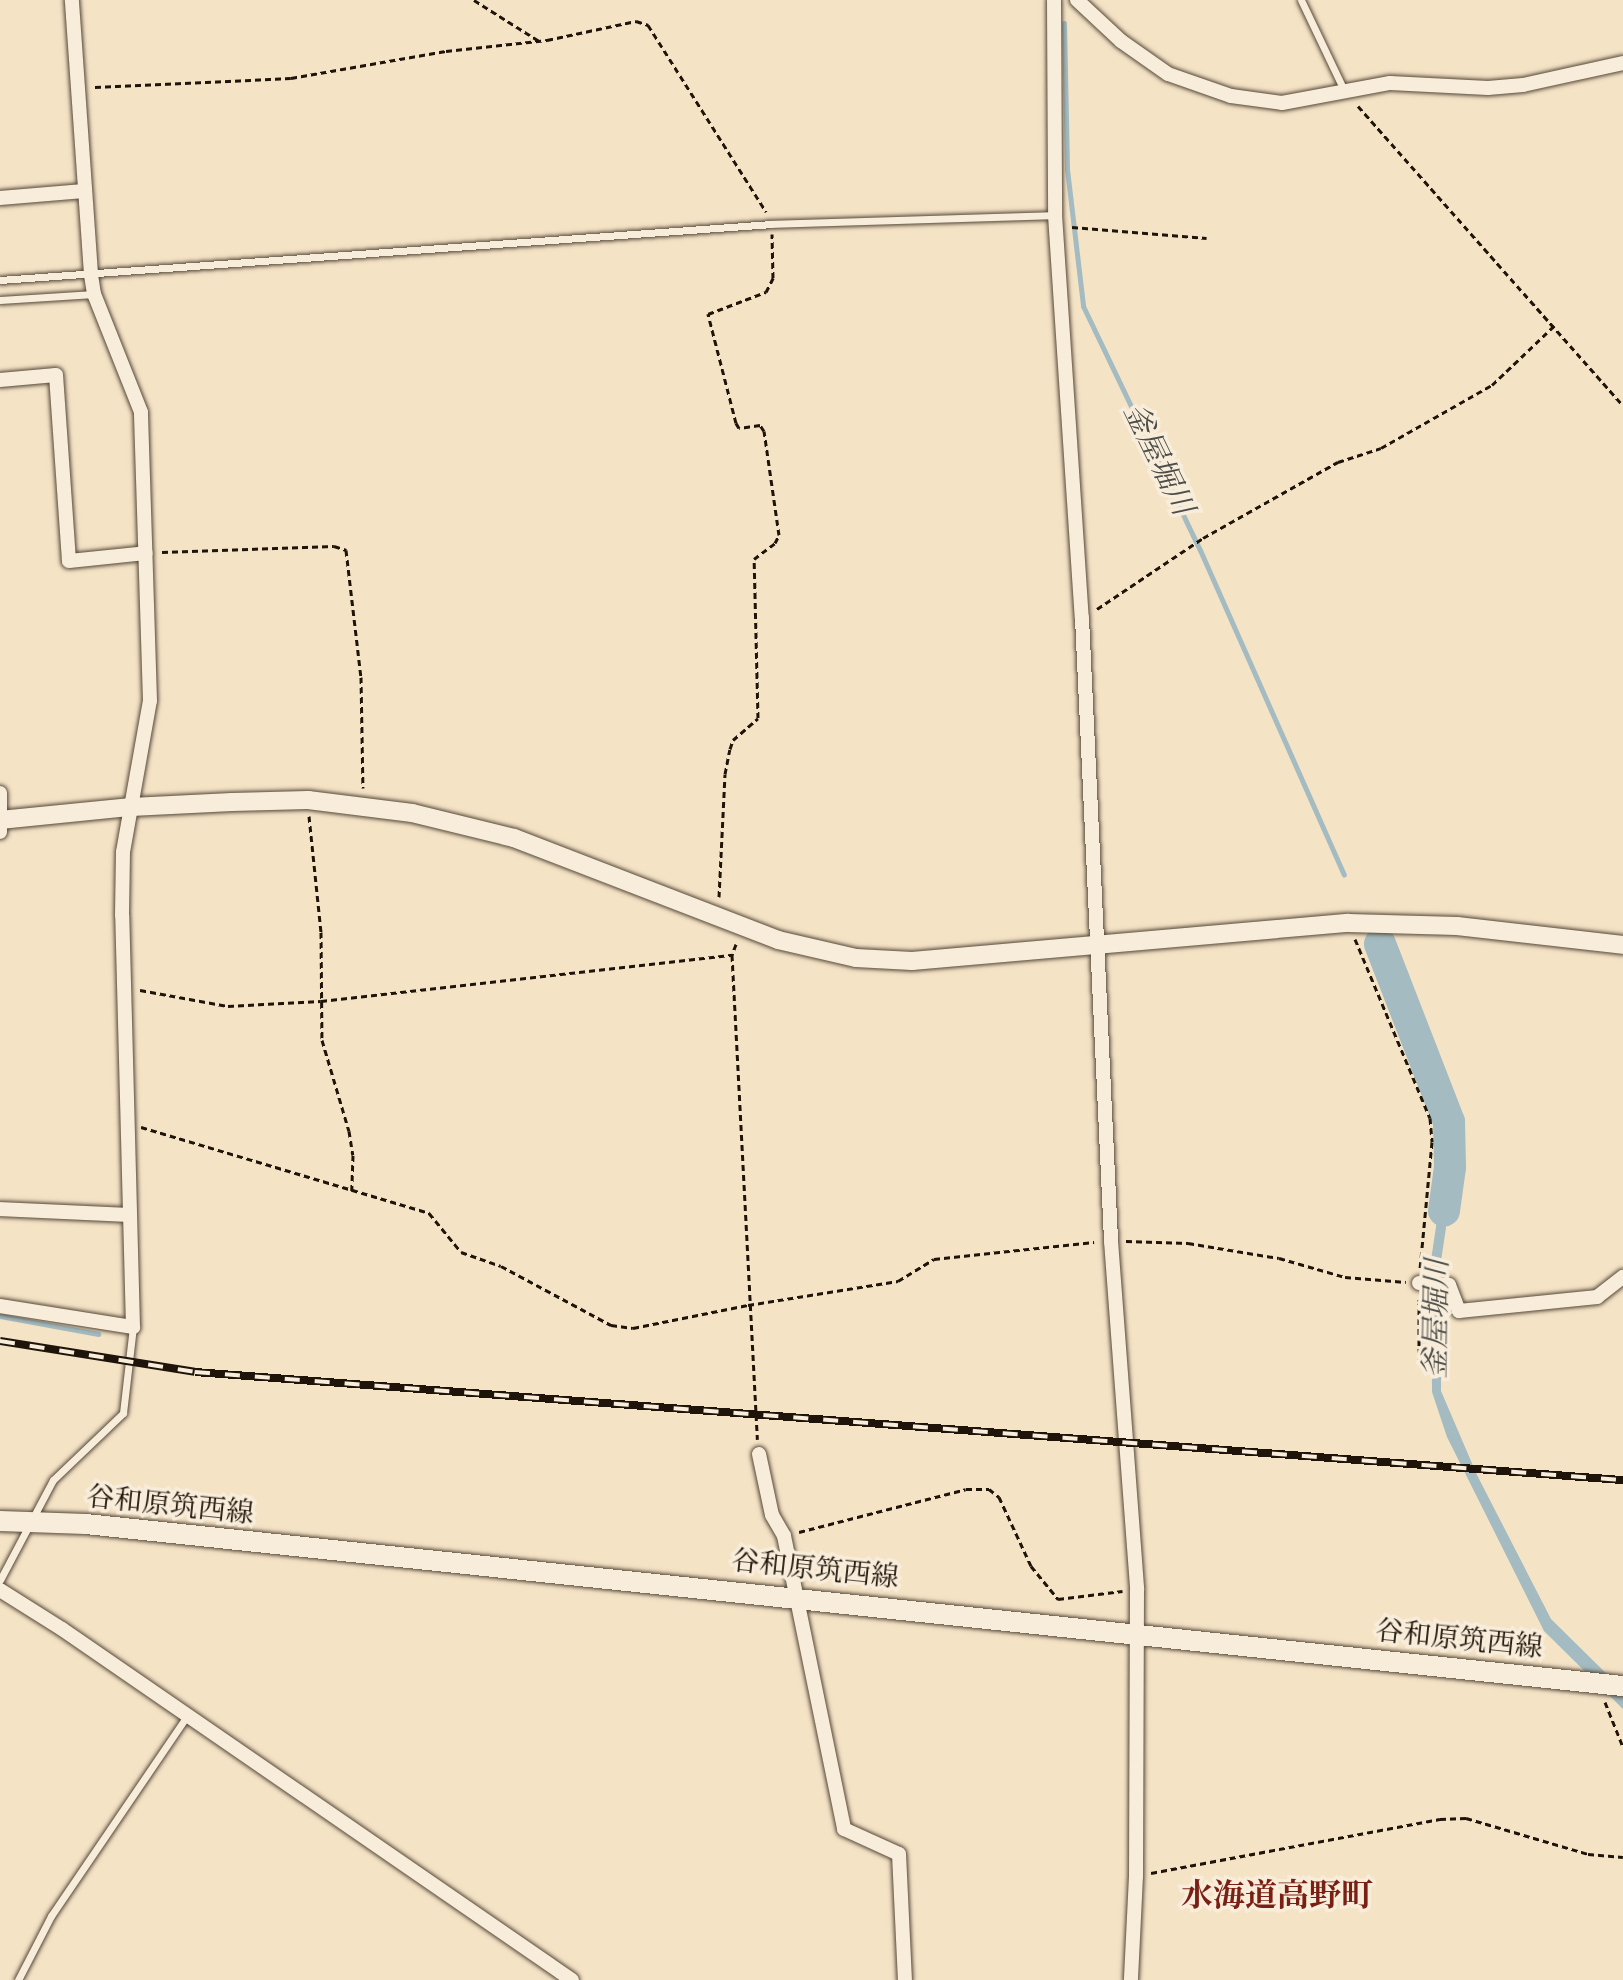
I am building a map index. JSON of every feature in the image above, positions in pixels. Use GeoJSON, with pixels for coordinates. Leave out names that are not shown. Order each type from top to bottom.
{"type":"FeatureCollection","features":[{"type":"Feature","properties":{"kind":"main road","name":"谷和原筑西線"},"geometry":{"type":"LineString","coordinates":[[0,1521],[86,1524],[797,1596],[1622,1686]]}},
{"type":"Feature","properties":{"kind":"street"},"geometry":{"type":"LineString","coordinates":[[0,1306],[133,1327],[126,1123],[123,852],[150,701],[141,412],[94,294],[72,0]]}},
{"type":"Feature","properties":{"kind":"street"},"geometry":{"type":"LineString","coordinates":[[1054,0],[1056,220],[1082,618],[1111,1241],[1137,1590],[1136,1876],[1131,1980]]}},
{"type":"Feature","properties":{"kind":"street"},"geometry":{"type":"LineString","coordinates":[[1077,0],[1121,41],[1168,74],[1189,84],[1231,96],[1282,103],[1390,83],[1488,88],[1523,85],[1623,63]]}},
{"type":"Feature","properties":{"kind":"street"},"geometry":{"type":"LineString","coordinates":[[0,198],[84,191]]}},
{"type":"Feature","properties":{"kind":"street"},"geometry":{"type":"LineString","coordinates":[[0,380],[56,375],[69,561],[146,553]]}},
{"type":"Feature","properties":{"kind":"street"},"geometry":{"type":"LineString","coordinates":[[0,793],[1,824],[131,807],[308,800],[364,805],[453,821],[514,838],[778,940],[856,958],[912,961],[1348,923],[1457,926],[1623,945]]}},
{"type":"Feature","properties":{"kind":"street"},"geometry":{"type":"LineString","coordinates":[[0,1209],[128,1215]]}},
{"type":"Feature","properties":{"kind":"street"},"geometry":{"type":"LineString","coordinates":[[1419,1283],[1449,1285],[1459,1311],[1597,1297],[1623,1277]]}},
{"type":"Feature","properties":{"kind":"street"},"geometry":{"type":"LineString","coordinates":[[759,1454],[772,1515],[784,1536],[844,1829],[899,1854],[905,1980]]}},
{"type":"Feature","properties":{"kind":"street"},"geometry":{"type":"LineString","coordinates":[[0,1590],[572,1980]]}},
{"type":"Feature","properties":{"kind":"lane"},"geometry":{"type":"LineString","coordinates":[[1301,0],[1344,90]]}},
{"type":"Feature","properties":{"kind":"lane"},"geometry":{"type":"LineString","coordinates":[[0,280],[771,224],[1056,220]]}},
{"type":"Feature","properties":{"kind":"lane"},"geometry":{"type":"LineString","coordinates":[[0,300],[94,294]]}},
{"type":"Feature","properties":{"kind":"lane"},"geometry":{"type":"LineString","coordinates":[[0,1580],[29,1522],[60,1471],[123,1413],[133,1327]]}},
{"type":"Feature","properties":{"kind":"lane"},"geometry":{"type":"LineString","coordinates":[[18,1980],[51,1916],[188,1716]]}},
{"type":"Feature","properties":{"kind":"path"},"geometry":{"type":"LineString","coordinates":[[474,0],[539,41]]}},
{"type":"Feature","properties":{"kind":"path"},"geometry":{"type":"LineString","coordinates":[[78,88],[291,78],[431,53],[539,41],[636,21],[648,25],[771,224]]}},
{"type":"Feature","properties":{"kind":"path"},"geometry":{"type":"LineString","coordinates":[[1344,90],[1623,406]]}},
{"type":"Feature","properties":{"kind":"path"},"geometry":{"type":"LineString","coordinates":[[1056,220],[1207,238]]}},
{"type":"Feature","properties":{"kind":"path"},"geometry":{"type":"LineString","coordinates":[[714,916],[722,883],[725,774],[730,749],[733,740],[758,718],[754,559],[775,543],[779,535],[764,431],[760,425],[739,428],[736,423],[708,314],[766,292],[773,278],[772,238]]}},
{"type":"Feature","properties":{"kind":"path"},"geometry":{"type":"LineString","coordinates":[[1082,618],[1203,538],[1338,462],[1381,448],[1492,385],[1554,326]]}},
{"type":"Feature","properties":{"kind":"path"},"geometry":{"type":"LineString","coordinates":[[146,553],[334,546],[346,550],[361,677],[364,805]]}},
{"type":"Feature","properties":{"kind":"path"},"geometry":{"type":"LineString","coordinates":[[308,800],[321,932],[322,1040],[353,1155],[352,1191]]}},
{"type":"Feature","properties":{"kind":"path"},"geometry":{"type":"LineString","coordinates":[[1348,923],[1430,1118],[1432,1142],[1419,1283],[1419,1359]]}},
{"type":"Feature","properties":{"kind":"path"},"geometry":{"type":"LineString","coordinates":[[124,987],[228,1006],[321,1001],[732,955],[748,1305],[759,1454]]}},
{"type":"Feature","properties":{"kind":"path"},"geometry":{"type":"LineString","coordinates":[[126,1123],[429,1213],[461,1252],[501,1266],[611,1325],[633,1328],[748,1305],[898,1281],[934,1259],[1111,1241],[1188,1243],[1279,1258],[1345,1277],[1419,1283]]}},
{"type":"Feature","properties":{"kind":"path"},"geometry":{"type":"LineString","coordinates":[[784,1536],[966,1489],[989,1489],[999,1497],[1031,1566],[1058,1599],[1137,1590]]}},
{"type":"Feature","properties":{"kind":"path"},"geometry":{"type":"LineString","coordinates":[[1598,1683],[1623,1747]]}},
{"type":"Feature","properties":{"kind":"path"},"geometry":{"type":"LineString","coordinates":[[1136,1876],[1440,1819],[1466,1818],[1588,1854],[1623,1857]]}},
{"type":"Feature","properties":{"kind":"water"},"geometry":{"type":"Polygon","coordinates":[[[1445,1167],[1455,1168],[1441,1261],[1441,1391],[1477,1475],[1551,1619],[1623,1690],[1623,1709],[1544,1631],[1447,1437],[1432,1392],[1431,1260],[1445,1167]]]}},
{"type":"Feature","properties":{"kind":"waterway","name":"釜屋堀川"},"geometry":{"type":"LineString","coordinates":[[1064,23],[1067,169],[1083,306],[1200,550],[1344,875]]}},
{"type":"Feature","properties":{"kind":"waterway","name":"釜屋堀川"},"geometry":{"type":"LineString","coordinates":[[1380,944],[1449,1122],[1450,1167],[1444,1211]]}},
{"type":"Feature","properties":{"kind":"waterway"},"geometry":{"type":"LineString","coordinates":[[0,1316],[98,1334]]}},
{"type":"Feature","properties":{"kind":"railway"},"geometry":{"type":"LineString","coordinates":[[0,1341],[195,1372],[1623,1480]]}},
{"type":"Feature","properties":{"kind":"district","name":"水海道高野町"},"geometry":{"type":"Point","coordinates":[1277,1897]}}]}
